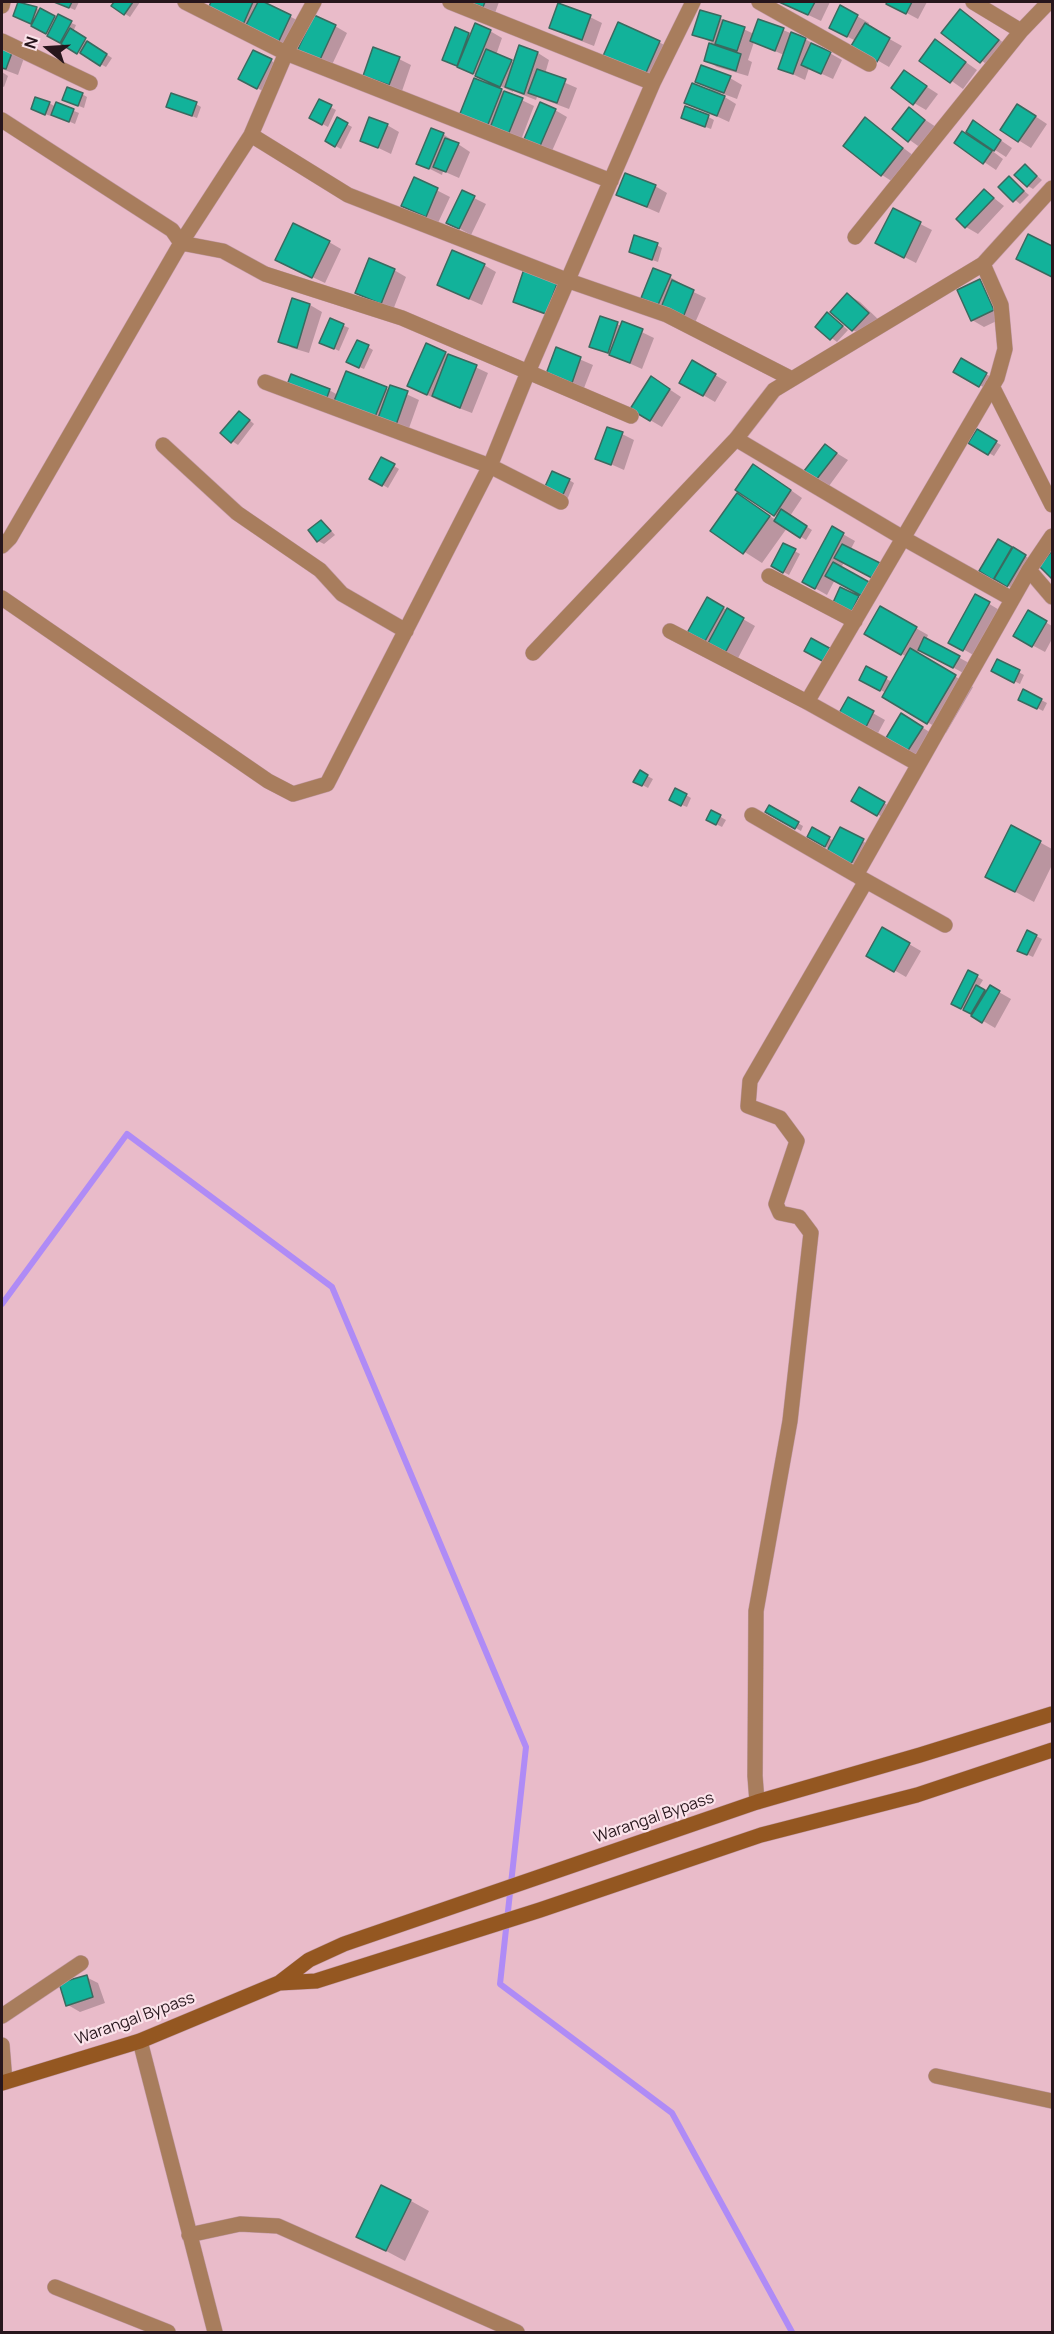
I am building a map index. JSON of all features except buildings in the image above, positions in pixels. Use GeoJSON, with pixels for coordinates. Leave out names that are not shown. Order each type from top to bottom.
{"type":"FeatureCollection","features":[{"type":"Feature","properties":{"kind":"main road","name":"Warangal Bypass"},"geometry":{"type":"LineString","coordinates":[[3,2083],[140,2041],[279,1983],[309,1960],[344,1944],[757,1802],[1053,1714]]}},
{"type":"Feature","properties":{"kind":"main road","name":"Warangal Bypass"},"geometry":{"type":"LineString","coordinates":[[279,1983],[316,1981],[540,1910],[761,1835],[917,1795],[1053,1750]]}},
{"type":"Feature","properties":{"kind":"street"},"geometry":{"type":"LineString","coordinates":[[2,6],[3,2]]}},
{"type":"Feature","properties":{"kind":"street"},"geometry":{"type":"LineString","coordinates":[[2,546],[10,538],[181,243],[251,135],[286,53],[314,2]]}},
{"type":"Feature","properties":{"kind":"street"},"geometry":{"type":"LineString","coordinates":[[450,2],[654,83]]}},
{"type":"Feature","properties":{"kind":"street"},"geometry":{"type":"LineString","coordinates":[[2,598],[268,781],[293,794],[327,784],[490,466],[611,181],[693,2]]}},
{"type":"Feature","properties":{"kind":"street"},"geometry":{"type":"LineString","coordinates":[[759,2],[869,64]]}},
{"type":"Feature","properties":{"kind":"street"},"geometry":{"type":"LineString","coordinates":[[973,2],[1021,31]]}},
{"type":"Feature","properties":{"kind":"street"},"geometry":{"type":"LineString","coordinates":[[855,237],[1021,31],[1049,2]]}},
{"type":"Feature","properties":{"kind":"street"},"geometry":{"type":"LineString","coordinates":[[191,3],[286,53],[611,181]]}},
{"type":"Feature","properties":{"kind":"street"},"geometry":{"type":"LineString","coordinates":[[2,41],[90,83]]}},
{"type":"Feature","properties":{"kind":"street"},"geometry":{"type":"LineString","coordinates":[[2,120],[172,230],[181,243],[223,251],[265,274],[402,318],[631,416]]}},
{"type":"Feature","properties":{"kind":"street"},"geometry":{"type":"LineString","coordinates":[[251,135],[348,195],[667,315],[792,379]]}},
{"type":"Feature","properties":{"kind":"street"},"geometry":{"type":"LineString","coordinates":[[533,653],[736,439],[774,390],[983,264],[1053,188]]}},
{"type":"Feature","properties":{"kind":"street"},"geometry":{"type":"LineString","coordinates":[[807,702],[997,378],[1005,348],[1001,305],[983,264]]}},
{"type":"Feature","properties":{"kind":"street"},"geometry":{"type":"LineString","coordinates":[[265,382],[490,466],[561,502]]}},
{"type":"Feature","properties":{"kind":"street"},"geometry":{"type":"LineString","coordinates":[[992,386],[1053,505]]}},
{"type":"Feature","properties":{"kind":"street"},"geometry":{"type":"LineString","coordinates":[[736,439],[903,538],[1012,599]]}},
{"type":"Feature","properties":{"kind":"street"},"geometry":{"type":"LineString","coordinates":[[163,445],[237,513],[320,570],[342,594],[406,631]]}},
{"type":"Feature","properties":{"kind":"street"},"geometry":{"type":"LineString","coordinates":[[757,1802],[755,1776],[756,1611],[790,1421],[811,1233],[799,1217],[780,1213],[776,1204],[796,1141],[780,1118],[748,1106],[750,1081],[861,878],[918,764],[1029,570],[1053,536]]}},
{"type":"Feature","properties":{"kind":"street"},"geometry":{"type":"LineString","coordinates":[[1029,570],[1053,597]]}},
{"type":"Feature","properties":{"kind":"street"},"geometry":{"type":"LineString","coordinates":[[769,576],[855,621]]}},
{"type":"Feature","properties":{"kind":"street"},"geometry":{"type":"LineString","coordinates":[[670,631],[807,702],[918,764]]}},
{"type":"Feature","properties":{"kind":"street"},"geometry":{"type":"LineString","coordinates":[[752,815],[945,925]]}},
{"type":"Feature","properties":{"kind":"street"},"geometry":{"type":"LineString","coordinates":[[2,2016],[81,1963]]}},
{"type":"Feature","properties":{"kind":"street"},"geometry":{"type":"LineString","coordinates":[[140,2041],[215,2332]]}},
{"type":"Feature","properties":{"kind":"street"},"geometry":{"type":"LineString","coordinates":[[2,2045],[3,2083]]}},
{"type":"Feature","properties":{"kind":"street"},"geometry":{"type":"LineString","coordinates":[[936,2076],[1053,2101]]}},
{"type":"Feature","properties":{"kind":"street"},"geometry":{"type":"LineString","coordinates":[[189,2235],[240,2224],[278,2226],[517,2332]]}},
{"type":"Feature","properties":{"kind":"street"},"geometry":{"type":"LineString","coordinates":[[55,2287],[168,2332]]}},
{"type":"Feature","properties":{"kind":"waterway"},"geometry":{"type":"LineString","coordinates":[[2,1304],[127,1134],[332,1287],[526,1747],[500,1984],[672,2113],[792,2332]]}}]}
